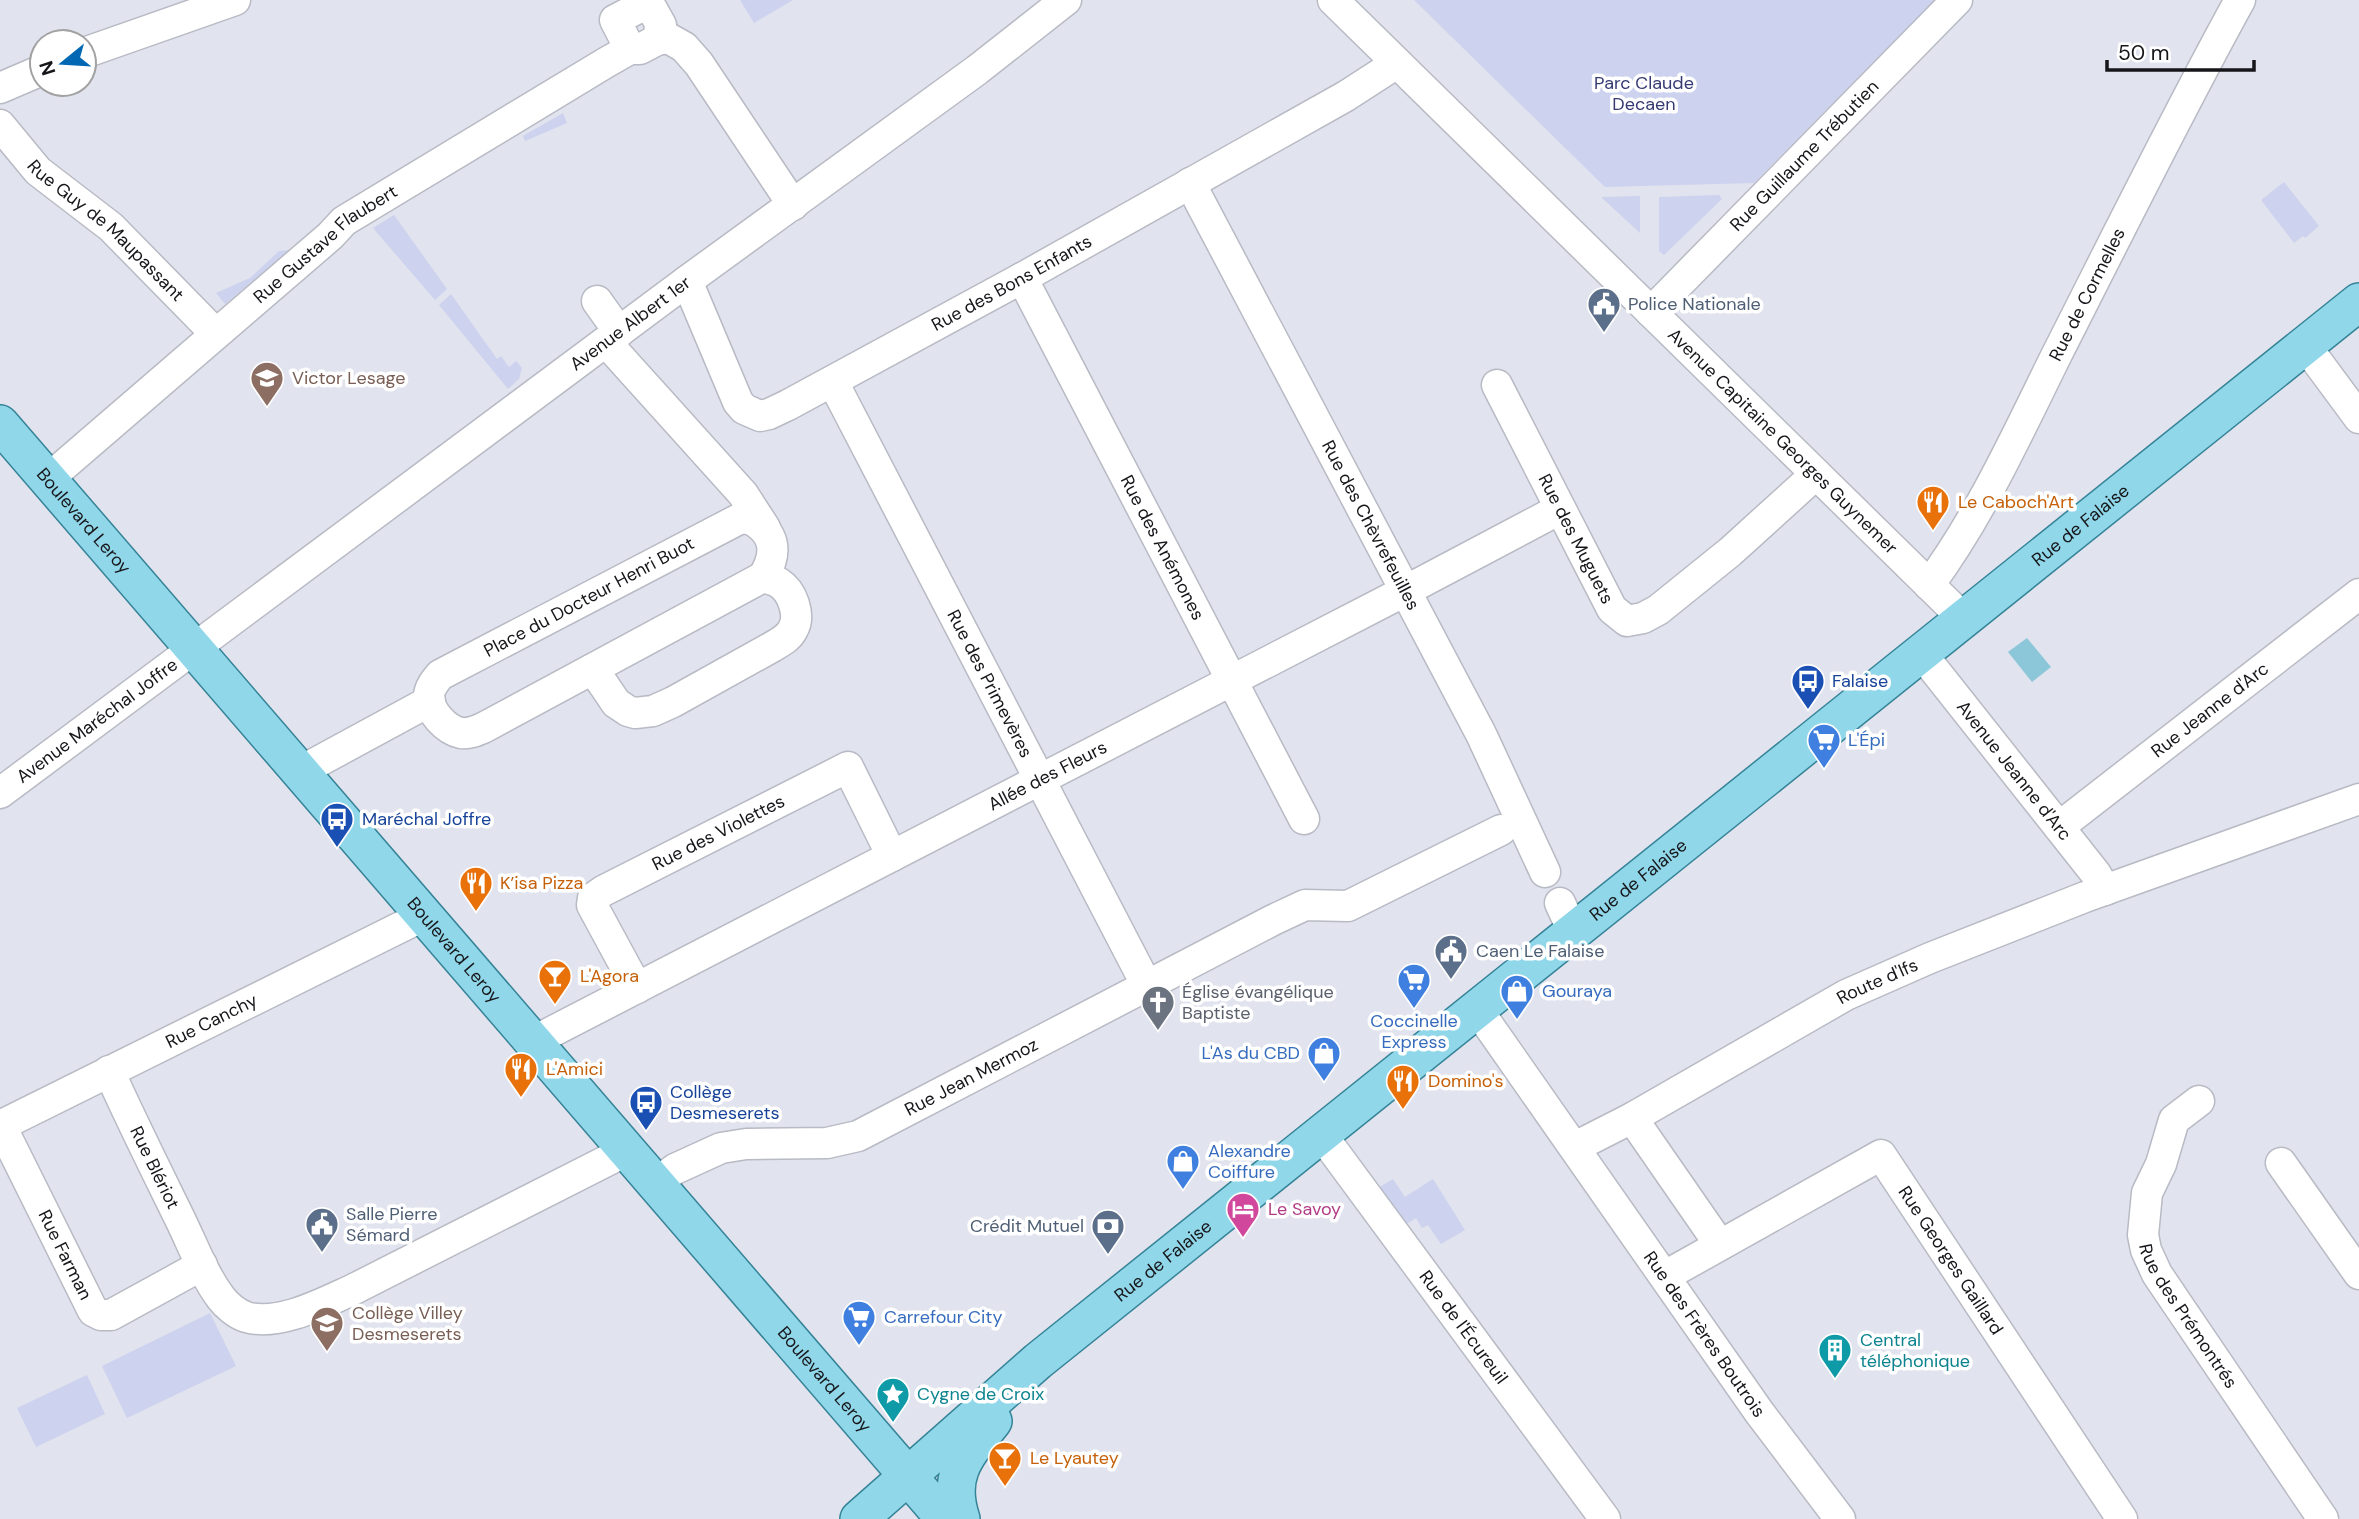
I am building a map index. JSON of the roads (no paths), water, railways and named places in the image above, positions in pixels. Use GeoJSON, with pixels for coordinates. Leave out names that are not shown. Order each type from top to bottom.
{"type":"FeatureCollection","features":[{"type":"Feature","properties":{"kind":"main road","name":"Rue de Falaise"},"geometry":{"type":"LineString","coordinates":[[859,1519],[1038,1361],[1477,1009],[1567,917],[1921,653],[2359,302]]}},
{"type":"Feature","properties":{"kind":"main road","name":"Boulevard Leroy"},"geometry":{"type":"LineString","coordinates":[[0,424],[945,1519]]}},
{"type":"Feature","properties":{"kind":"main road"},"geometry":{"type":"LineString","coordinates":[[961,1519],[955,1483],[962,1462],[1038,1361]]}},
{"type":"Feature","properties":{"kind":"street"},"geometry":{"type":"LineString","coordinates":[[98,47],[234,0]]}},
{"type":"Feature","properties":{"kind":"street","name":"Avenue Albert 1er"},"geometry":{"type":"LineString","coordinates":[[195,649],[687,281],[978,69],[1066,0]]}},
{"type":"Feature","properties":{"kind":"street","name":"Avenue Capitaine Georges Guynemer"},"geometry":{"type":"LineString","coordinates":[[1333,0],[1964,619]]}},
{"type":"Feature","properties":{"kind":"street","name":"Rue Guillaume Trébutien"},"geometry":{"type":"LineString","coordinates":[[1651,312],[1957,0]]}},
{"type":"Feature","properties":{"kind":"street","name":"Rue de Cormelles"},"geometry":{"type":"LineString","coordinates":[[1929,585],[1946,563],[2012,444],[2183,105],[2240,0]]}},
{"type":"Feature","properties":{"kind":"street","name":"Rue Gustave Flaubert"},"geometry":{"type":"LineString","coordinates":[[48,478],[330,236],[344,220],[643,44],[668,38],[684,47],[699,64],[793,205]]}},
{"type":"Feature","properties":{"kind":"street","name":"Rue des Bons Enfants"},"geometry":{"type":"LineString","coordinates":[[687,281],[728,379],[744,409],[760,416],[769,414],[833,382],[1022,278],[1364,85],[1397,63]]}},
{"type":"Feature","properties":{"kind":"street"},"geometry":{"type":"LineString","coordinates":[[0,88],[28,76]]}},
{"type":"Feature","properties":{"kind":"street","name":"Rue Guy de Maupassant"},"geometry":{"type":"LineString","coordinates":[[0,125],[38,171],[111,227],[215,333]]}},
{"type":"Feature","properties":{"kind":"street","name":"Rue des Chèvrefeuilles"},"geometry":{"type":"LineString","coordinates":[[1190,183],[1481,734],[1545,872]]}},
{"type":"Feature","properties":{"kind":"street","name":"Rue des Anémones"},"geometry":{"type":"LineString","coordinates":[[1022,278],[1304,820]]}},
{"type":"Feature","properties":{"kind":"street"},"geometry":{"type":"LineString","coordinates":[[301,771],[430,701],[434,712],[450,728],[460,733],[471,733],[763,577],[772,553],[769,532],[743,494],[612,337],[597,302]]}},
{"type":"Feature","properties":{"kind":"street"},"geometry":{"type":"LineString","coordinates":[[2305,345],[2359,418]]}},
{"type":"Feature","properties":{"kind":"street","name":"Rue des Primevères"},"geometry":{"type":"LineString","coordinates":[[833,382],[1147,985]]}},
{"type":"Feature","properties":{"kind":"street","name":"Rue des Muguets"},"geometry":{"type":"LineString","coordinates":[[1497,385],[1612,609],[1627,621],[1658,610],[1730,552],[1816,474]]}},
{"type":"Feature","properties":{"kind":"street","name":"Allée des Fleurs"},"geometry":{"type":"LineString","coordinates":[[534,1041],[1405,592],[1560,509]]}},
{"type":"Feature","properties":{"kind":"street","name":"Place du Docteur Henri Buot"},"geometry":{"type":"LineString","coordinates":[[430,701],[432,685],[440,675],[739,519],[748,518],[765,528]]}},
{"type":"Feature","properties":{"kind":"street"},"geometry":{"type":"LineString","coordinates":[[593,669],[616,703],[628,711],[653,711],[673,702],[772,647],[787,637],[795,626],[796,613],[786,589],[776,581],[763,577]]}},
{"type":"Feature","properties":{"kind":"street","name":"Rue Jeanne d'Arc"},"geometry":{"type":"LineString","coordinates":[[2059,827],[2359,594]]}},
{"type":"Feature","properties":{"kind":"street","name":"Avenue Maréchal Joffre"},"geometry":{"type":"LineString","coordinates":[[0,793],[195,649]]}},
{"type":"Feature","properties":{"kind":"street","name":"Avenue Jeanne d'Arc"},"geometry":{"type":"LineString","coordinates":[[1921,653],[2096,874],[2105,890]]}},
{"type":"Feature","properties":{"kind":"street","name":"Rue des Violettes"},"geometry":{"type":"LineString","coordinates":[[637,988],[592,905],[593,898],[603,891],[848,767],[892,856]]}},
{"type":"Feature","properties":{"kind":"street","name":"Route d'Ifs"},"geometry":{"type":"LineString","coordinates":[[1575,1147],[1632,1118],[1846,995],[1930,958],[2105,890],[2359,799]]}},
{"type":"Feature","properties":{"kind":"street","name":"Rue Jean Mermoz"},"geometry":{"type":"LineString","coordinates":[[656,1183],[687,1163],[721,1147],[827,1143],[858,1136],[1273,920],[1305,905],[1348,906],[1501,830]]}},
{"type":"Feature","properties":{"kind":"street","name":"Rue Canchy"},"geometry":{"type":"LineString","coordinates":[[0,1126],[425,915]]}},
{"type":"Feature","properties":{"kind":"street"},"geometry":{"type":"LineString","coordinates":[[1477,1009],[1575,1147]]}},
{"type":"Feature","properties":{"kind":"street","name":"Rue Blériot"},"geometry":{"type":"LineString","coordinates":[[109,1071],[202,1265],[221,1298],[233,1310],[246,1317],[279,1318],[318,1306],[628,1150]]}},
{"type":"Feature","properties":{"kind":"street","name":"Rue des Prémontrés"},"geometry":{"type":"LineString","coordinates":[[2199,1101],[2174,1120],[2161,1164],[2147,1193],[2143,1228],[2146,1250],[2157,1274],[2323,1519]]}},
{"type":"Feature","properties":{"kind":"street"},"geometry":{"type":"LineString","coordinates":[[1632,1118],[1720,1245]]}},
{"type":"Feature","properties":{"kind":"street","name":"Rue Farman"},"geometry":{"type":"LineString","coordinates":[[0,1126],[93,1311],[101,1315],[111,1315],[202,1265]]}},
{"type":"Feature","properties":{"kind":"street","name":"Rue de l'Écureuil"},"geometry":{"type":"LineString","coordinates":[[1321,1134],[1605,1519]]}},
{"type":"Feature","properties":{"kind":"street","name":"Rue des Frères Boutrois"},"geometry":{"type":"LineString","coordinates":[[1575,1147],[1831,1516]]}},
{"type":"Feature","properties":{"kind":"street","name":"Rue Georges Gaillard"},"geometry":{"type":"LineString","coordinates":[[1665,1276],[1881,1155],[2122,1519]]}},
{"type":"Feature","properties":{"kind":"street"},"geometry":{"type":"LineString","coordinates":[[2281,1163],[2359,1273]]}},
{"type":"Feature","properties":{"kind":"place","name":"Police Nationale"},"geometry":{"type":"Point","coordinates":[1604,334]}},
{"type":"Feature","properties":{"kind":"place","name":"Victor Lesage"},"geometry":{"type":"Point","coordinates":[267,408]}},
{"type":"Feature","properties":{"kind":"place","name":"Le Caboch'Art"},"geometry":{"type":"Point","coordinates":[1933,532]}},
{"type":"Feature","properties":{"kind":"place","name":"Falaise"},"geometry":{"type":"Point","coordinates":[1808,711]}},
{"type":"Feature","properties":{"kind":"place","name":"L'Épi"},"geometry":{"type":"Point","coordinates":[1824,770]}},
{"type":"Feature","properties":{"kind":"place","name":"Maréchal Joffre"},"geometry":{"type":"Point","coordinates":[337,849]}},
{"type":"Feature","properties":{"kind":"place","name":"K’isa Pizza"},"geometry":{"type":"Point","coordinates":[476,913]}},
{"type":"Feature","properties":{"kind":"place","name":"Caen Le Falaise"},"geometry":{"type":"Point","coordinates":[1451,981]}},
{"type":"Feature","properties":{"kind":"place","name":"L'Agora"},"geometry":{"type":"Point","coordinates":[555,1006]}},
{"type":"Feature","properties":{"kind":"place","name":"Coccinelle Express"},"geometry":{"type":"Point","coordinates":[1414,1010]}},
{"type":"Feature","properties":{"kind":"place","name":"Gouraya"},"geometry":{"type":"Point","coordinates":[1517,1021]}},
{"type":"Feature","properties":{"kind":"place","name":"Église évangélique Baptiste"},"geometry":{"type":"Point","coordinates":[1158,1032]}},
{"type":"Feature","properties":{"kind":"place","name":"L'As du CBD"},"geometry":{"type":"Point","coordinates":[1324,1083]}},
{"type":"Feature","properties":{"kind":"place","name":"L'Amici"},"geometry":{"type":"Point","coordinates":[521,1099]}},
{"type":"Feature","properties":{"kind":"place","name":"Domino's"},"geometry":{"type":"Point","coordinates":[1403,1111]}},
{"type":"Feature","properties":{"kind":"place","name":"Collège Desmeserets"},"geometry":{"type":"Point","coordinates":[646,1132]}},
{"type":"Feature","properties":{"kind":"place","name":"Alexandre Coiffure"},"geometry":{"type":"Point","coordinates":[1183,1191]}},
{"type":"Feature","properties":{"kind":"place","name":"Le Savoy"},"geometry":{"type":"Point","coordinates":[1243,1239]}},
{"type":"Feature","properties":{"kind":"place","name":"Salle Pierre Sémard"},"geometry":{"type":"Point","coordinates":[322,1254]}},
{"type":"Feature","properties":{"kind":"place","name":"Crédit Mutuel"},"geometry":{"type":"Point","coordinates":[1108,1256]}},
{"type":"Feature","properties":{"kind":"place","name":"Carrefour City"},"geometry":{"type":"Point","coordinates":[859,1347]}},
{"type":"Feature","properties":{"kind":"place","name":"Collège Villey Desmeserets"},"geometry":{"type":"Point","coordinates":[327,1353]}},
{"type":"Feature","properties":{"kind":"place","name":"Central téléphonique"},"geometry":{"type":"Point","coordinates":[1835,1380]}},
{"type":"Feature","properties":{"kind":"place","name":"Cygne de Croix"},"geometry":{"type":"Point","coordinates":[893,1424]}},
{"type":"Feature","properties":{"kind":"place","name":"Le Lyautey"},"geometry":{"type":"Point","coordinates":[1005,1488]}},
{"type":"Feature","properties":{"kind":"park label","name":"Parc Claude Decaen"},"geometry":{"type":"Point","coordinates":[1644,93]}}]}
